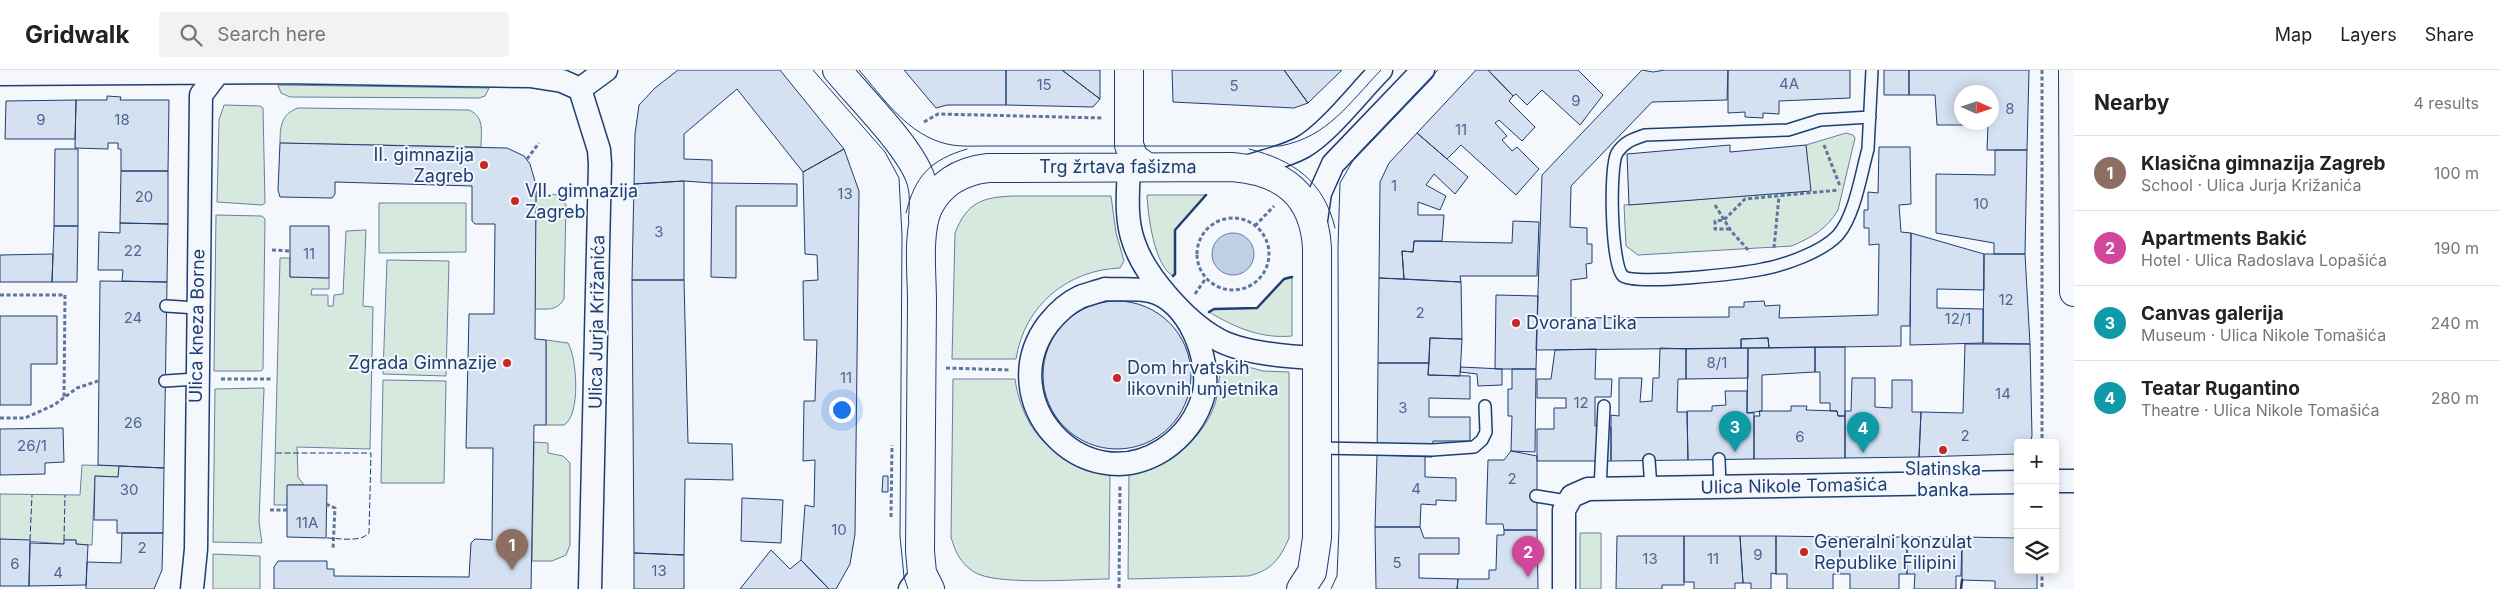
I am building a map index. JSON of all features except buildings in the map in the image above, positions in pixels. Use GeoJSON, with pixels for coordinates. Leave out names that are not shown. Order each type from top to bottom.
{"type":"FeatureCollection","features":[{"type":"Feature","properties":{"kind":"main road"},"geometry":{"type":"LineString","coordinates":[[837,70],[898,142],[915,166],[923,186],[923,223]]}},
{"type":"Feature","properties":{"kind":"main road"},"geometry":{"type":"LineString","coordinates":[[1129,70],[1129,145],[1138,167]]}},
{"type":"Feature","properties":{"kind":"main road"},"geometry":{"type":"LineString","coordinates":[[2073,70],[2074,292]]}},
{"type":"Feature","properties":{"kind":"main road","name":"Trg žrtava fašizma"},"geometry":{"type":"LineString","coordinates":[[921,584],[923,223],[928,209],[941,189],[962,173],[974,169],[1244,168],[1271,174],[1287,184],[1307,206],[1315,227],[1317,248],[1318,358],[1316,556],[1312,572],[1301,589]]}},
{"type":"Feature","properties":{"kind":"street"},"geometry":{"type":"LineString","coordinates":[[0,74],[219,71],[530,76],[562,81],[580,89],[606,70]]}},
{"type":"Feature","properties":{"kind":"street"},"geometry":{"type":"LineString","coordinates":[[1244,168],[1290,153],[1310,142],[1381,70]]}},
{"type":"Feature","properties":{"kind":"street"},"geometry":{"type":"LineString","coordinates":[[1315,227],[1320,194],[1333,164],[1423,70]]}},
{"type":"Feature","properties":{"kind":"street","name":"Ulica kneza Borne"},"geometry":{"type":"LineString","coordinates":[[192,589],[207,379],[197,308],[202,95],[219,71]]}},
{"type":"Feature","properties":{"kind":"street","name":"Ulica Jurja Križanića"},"geometry":{"type":"LineString","coordinates":[[580,89],[599,150],[600,164],[590,589]]}},
{"type":"Feature","properties":{"kind":"street"},"geometry":{"type":"LineString","coordinates":[[1138,167],[1128,204],[1133,242],[1147,271],[1181,311],[1196,337],[1204,364],[1204,393],[1194,419],[1176,442],[1152,457],[1125,464],[1104,463],[1083,457],[1064,446],[1049,430],[1038,412],[1030,386],[1032,360],[1040,335],[1057,313],[1079,298],[1105,289],[1151,291],[1181,311],[1217,340],[1253,351],[1318,358]]}},
{"type":"Feature","properties":{"kind":"street"},"geometry":{"type":"LineString","coordinates":[[2059,481],[2074,481]]}},
{"type":"Feature","properties":{"kind":"street","name":"Ulica Nikole Tomašića"},"geometry":{"type":"LineString","coordinates":[[1569,499],[1588,489],[2014,482]]}},
{"type":"Feature","properties":{"kind":"street"},"geometry":{"type":"LineString","coordinates":[[1564,589],[1564,510],[1569,499]]}},
{"type":"Feature","properties":{"kind":"lane"},"geometry":{"type":"LineString","coordinates":[[1870,117],[1820,120],[1788,130],[1644,135],[1626,142],[1616,154],[1613,170],[1613,243],[1617,266],[1624,276],[1631,280],[1658,281],[1774,266],[1818,250],[1838,234],[1847,220],[1868,149],[1870,117],[1872,70]]}},
{"type":"Feature","properties":{"kind":"lane"},"geometry":{"type":"LineString","coordinates":[[166,306],[197,308]]}},
{"type":"Feature","properties":{"kind":"lane"},"geometry":{"type":"LineString","coordinates":[[165,381],[207,379]]}},
{"type":"Feature","properties":{"kind":"lane"},"geometry":{"type":"LineString","coordinates":[[1317,448],[1432,450],[1474,447],[1482,440],[1486,432],[1485,406]]}},
{"type":"Feature","properties":{"kind":"lane"},"geometry":{"type":"LineString","coordinates":[[1600,489],[1604,406]]}},
{"type":"Feature","properties":{"kind":"lane"},"geometry":{"type":"LineString","coordinates":[[1719,459],[1720,487]]}},
{"type":"Feature","properties":{"kind":"lane"},"geometry":{"type":"LineString","coordinates":[[1649,460],[1651,488]]}},
{"type":"Feature","properties":{"kind":"lane"},"geometry":{"type":"LineString","coordinates":[[1536,496],[1569,499]]}},
{"type":"Feature","properties":{"kind":"path"},"geometry":{"type":"LineString","coordinates":[[2042,70],[2042,439]]}},
{"type":"Feature","properties":{"kind":"path"},"geometry":{"type":"LineString","coordinates":[[924,122],[938,114],[1108,118]]}},
{"type":"Feature","properties":{"kind":"path"},"geometry":{"type":"LineString","coordinates":[[526,159],[539,143]]}},
{"type":"Feature","properties":{"kind":"path"},"geometry":{"type":"LineString","coordinates":[[1824,145],[1840,190]]}},
{"type":"Feature","properties":{"kind":"path"},"geometry":{"type":"LineString","coordinates":[[1730,229],[1715,229],[1715,221],[1724,220],[1745,199],[1856,188]]}},
{"type":"Feature","properties":{"kind":"path"},"geometry":{"type":"LineString","coordinates":[[1774,266],[1779,196]]}},
{"type":"Feature","properties":{"kind":"path"},"geometry":{"type":"LineString","coordinates":[[1715,205],[1730,229],[1750,251],[1752,270]]}},
{"type":"Feature","properties":{"kind":"path"},"geometry":{"type":"LineString","coordinates":[[1255,226],[1271,210]]}},
{"type":"Feature","properties":{"kind":"path"},"geometry":{"type":"LineString","coordinates":[[1234,218],[1245,220],[1263,234],[1268,251],[1265,269],[1259,278],[1249,286],[1238,289],[1226,289],[1215,285],[1206,278],[1200,268],[1197,256],[1198,244],[1211,225],[1222,219],[1234,218]]}},
{"type":"Feature","properties":{"kind":"path"},"geometry":{"type":"LineString","coordinates":[[272,250],[290,251]]}},
{"type":"Feature","properties":{"kind":"path"},"geometry":{"type":"LineString","coordinates":[[1198,289],[1206,278]]}},
{"type":"Feature","properties":{"kind":"path"},"geometry":{"type":"LineString","coordinates":[[0,295],[65,295],[64,398]]}},
{"type":"Feature","properties":{"kind":"path"},"geometry":{"type":"LineString","coordinates":[[942,368],[1014,370]]}},
{"type":"Feature","properties":{"kind":"path"},"geometry":{"type":"LineString","coordinates":[[207,379],[271,379]]}},
{"type":"Feature","properties":{"kind":"path"},"geometry":{"type":"LineString","coordinates":[[0,418],[26,418],[54,405],[76,388],[98,381]]}},
{"type":"Feature","properties":{"kind":"path"},"geometry":{"type":"LineString","coordinates":[[891,517],[892,444]]}},
{"type":"Feature","properties":{"kind":"path"},"geometry":{"type":"LineString","coordinates":[[1120,474],[1120,588]]}},
{"type":"Feature","properties":{"kind":"path"},"geometry":{"type":"LineString","coordinates":[[326,504],[335,508],[333,549]]}},
{"type":"Feature","properties":{"kind":"path"},"geometry":{"type":"LineString","coordinates":[[270,510],[287,510]]}},
{"type":"Feature","properties":{"kind":"path"},"geometry":{"type":"LineString","coordinates":[[2042,574],[2042,589]]}},
{"type":"Feature","properties":{"kind":"shaded area"},"geometry":{"type":"Polygon","coordinates":[[[278,85],[489,88],[485,96],[479,98],[290,97],[281,93],[278,85]]]}},
{"type":"Feature","properties":{"kind":"shaded area"},"geometry":{"type":"Polygon","coordinates":[[[224,105],[260,106],[263,108],[265,203],[262,205],[217,202],[219,120],[224,105]]]}},
{"type":"Feature","properties":{"kind":"shaded area"},"geometry":{"type":"Polygon","coordinates":[[[298,108],[469,110],[480,121],[481,147],[280,143],[280,132],[285,117],[298,108]]]}},
{"type":"Feature","properties":{"kind":"shaded area"},"geometry":{"type":"Polygon","coordinates":[[[1846,133],[1853,135],[1855,138],[1838,210],[1824,227],[1806,239],[1792,246],[1638,255],[1626,246],[1624,205],[1810,191],[1806,145],[1846,133]]]}},
{"type":"Feature","properties":{"kind":"shaded area"},"geometry":{"type":"Polygon","coordinates":[[[536,192],[558,195],[566,205],[564,299],[558,306],[548,309],[535,309],[536,192]]]}},
{"type":"Feature","properties":{"kind":"shaded area"},"geometry":{"type":"Polygon","coordinates":[[[1147,195],[1206,195],[1175,230],[1175,274],[1173,276],[1161,262],[1153,239],[1147,195]]]}},
{"type":"Feature","properties":{"kind":"shaded area"},"geometry":{"type":"Polygon","coordinates":[[[1014,196],[1111,196],[1116,233],[1124,261],[1120,268],[1101,270],[1083,276],[1051,294],[1038,307],[1028,323],[1016,359],[952,359],[955,233],[965,214],[977,203],[993,198],[1014,196]]]}},
{"type":"Feature","properties":{"kind":"shaded area"},"geometry":{"type":"Polygon","coordinates":[[[379,203],[466,203],[466,252],[379,253],[379,203]]]}},
{"type":"Feature","properties":{"kind":"shaded area"},"geometry":{"type":"Polygon","coordinates":[[[216,215],[262,216],[265,219],[263,369],[261,371],[214,371],[216,215]]]}},
{"type":"Feature","properties":{"kind":"shaded area"},"geometry":{"type":"Polygon","coordinates":[[[366,230],[363,306],[373,307],[370,449],[297,447],[298,477],[304,485],[288,485],[287,505],[274,505],[280,258],[290,258],[290,277],[329,278],[329,289],[312,289],[311,295],[328,295],[328,306],[333,306],[334,295],[343,294],[346,231],[366,230]]]}},
{"type":"Feature","properties":{"kind":"shaded area"},"geometry":{"type":"Polygon","coordinates":[[[387,260],[449,261],[446,376],[383,374],[387,260]]]}},
{"type":"Feature","properties":{"kind":"shaded area"},"geometry":{"type":"Polygon","coordinates":[[[1287,277],[1292,277],[1292,336],[1269,336],[1248,331],[1209,312],[1214,309],[1257,308],[1287,277]]]}},
{"type":"Feature","properties":{"kind":"shaded area"},"geometry":{"type":"Polygon","coordinates":[[[546,340],[568,343],[574,361],[575,399],[573,410],[564,425],[546,425],[546,340]]]}},
{"type":"Feature","properties":{"kind":"shaded area"},"geometry":{"type":"Polygon","coordinates":[[[1226,361],[1263,371],[1289,372],[1289,538],[1274,563],[1256,574],[1248,576],[1128,579],[1129,472],[1157,465],[1192,441],[1201,430],[1215,404],[1222,365],[1226,361]]]}},
{"type":"Feature","properties":{"kind":"shaded area"},"geometry":{"type":"Polygon","coordinates":[[[953,379],[1015,379],[1017,392],[1026,417],[1040,438],[1049,447],[1072,461],[1110,473],[1109,579],[1038,581],[1000,579],[974,572],[962,561],[956,552],[951,537],[953,379]]]}},
{"type":"Feature","properties":{"kind":"shaded area"},"geometry":{"type":"Polygon","coordinates":[[[383,380],[446,381],[444,483],[381,483],[383,380]]]}},
{"type":"Feature","properties":{"kind":"shaded area"},"geometry":{"type":"Polygon","coordinates":[[[264,388],[259,522],[262,543],[213,542],[215,389],[264,388]]]}},
{"type":"Feature","properties":{"kind":"shaded area"},"geometry":{"type":"Polygon","coordinates":[[[534,442],[548,443],[548,453],[563,456],[570,463],[570,545],[566,555],[552,561],[532,561],[534,442]]]}},
{"type":"Feature","properties":{"kind":"shaded area"},"geometry":{"type":"Polygon","coordinates":[[[82,465],[119,466],[118,477],[95,476],[92,545],[76,544],[76,540],[65,540],[64,544],[0,539],[0,494],[80,495],[82,465]]]}},
{"type":"Feature","properties":{"kind":"shaded area"},"geometry":{"type":"Polygon","coordinates":[[[1580,533],[1601,533],[1601,589],[1580,589],[1580,533]]]}},
{"type":"Feature","properties":{"kind":"shaded area"},"geometry":{"type":"Polygon","coordinates":[[[213,554],[260,556],[260,589],[213,589],[213,554]]]}},
{"type":"Feature","properties":{"kind":"water"},"geometry":{"type":"Polygon","coordinates":[[[1237,233],[1245,236],[1251,242],[1254,254],[1251,266],[1245,272],[1229,275],[1221,272],[1215,266],[1212,250],[1215,242],[1221,236],[1237,233]]]}},
{"type":"Feature","properties":{"kind":"tram line"},"geometry":{"type":"LineString","coordinates":[[813,70],[885,152],[899,178],[902,236],[900,536],[904,577],[908,589]]}},
{"type":"Feature","properties":{"kind":"tram line"},"geometry":{"type":"LineString","coordinates":[[859,70],[888,104],[920,133],[957,146],[1280,146],[1297,142],[1325,127],[1348,106],[1381,70]]}},
{"type":"Feature","properties":{"kind":"tram line"},"geometry":{"type":"LineString","coordinates":[[1331,589],[1337,576],[1339,529],[1338,247],[1340,183],[1355,157],[1438,70]]}},
{"type":"Feature","properties":{"kind":"tram line"},"geometry":{"type":"LineString","coordinates":[[906,213],[914,189],[926,171],[943,158],[967,149]]}},
{"type":"Feature","properties":{"kind":"tram line"},"geometry":{"type":"LineString","coordinates":[[1249,149],[1293,166],[1315,185],[1330,212],[1335,228]]}},
{"type":"Feature","properties":{"kind":"fence"},"geometry":{"type":"LineString","coordinates":[[276,453],[371,453],[369,533],[355,539],[326,538]]}},
{"type":"Feature","properties":{"kind":"fence"},"geometry":{"type":"LineString","coordinates":[[30,540],[32,495]]}},
{"type":"Feature","properties":{"kind":"fence"},"geometry":{"type":"LineString","coordinates":[[64,540],[65,495]]}},
{"type":"Feature","properties":{"kind":"wall"},"geometry":{"type":"LineString","coordinates":[[1173,276],[1175,274],[1175,230],[1206,195]]}},
{"type":"Feature","properties":{"kind":"wall"},"geometry":{"type":"LineString","coordinates":[[1209,312],[1214,309],[1257,308],[1284,279],[1292,277]]}},
{"type":"Feature","properties":{"kind":"wall"},"geometry":{"type":"LineString","coordinates":[[1961,589],[1962,580]]}},
{"type":"Feature","properties":{"kind":"place","name":"II. gimnazija Zagreb"},"geometry":{"type":"Point","coordinates":[484,165]}},
{"type":"Feature","properties":{"kind":"place","name":"VII. gimnazija Zagreb"},"geometry":{"type":"Point","coordinates":[515,201]}},
{"type":"Feature","properties":{"kind":"place","name":"Dvorana Lika"},"geometry":{"type":"Point","coordinates":[1516,323]}},
{"type":"Feature","properties":{"kind":"place","name":"Zgrada Gimnazije"},"geometry":{"type":"Point","coordinates":[507,363]}},
{"type":"Feature","properties":{"kind":"place","name":"Dom hrvatskih likovnih umjetnika"},"geometry":{"type":"Point","coordinates":[1117,378]}},
{"type":"Feature","properties":{"kind":"place","name":"Slatinska banka"},"geometry":{"type":"Point","coordinates":[1943,450]}},
{"type":"Feature","properties":{"kind":"place","name":"Canvas galerija"},"geometry":{"type":"Point","coordinates":[1735,452]}},
{"type":"Feature","properties":{"kind":"place","name":"Teatar Rugantino"},"geometry":{"type":"Point","coordinates":[1863,453]}},
{"type":"Feature","properties":{"kind":"place","name":"Generalni konzulat Republike Filipini"},"geometry":{"type":"Point","coordinates":[1804,552]}},
{"type":"Feature","properties":{"kind":"place","name":"Klasična gimnazija Zagreb"},"geometry":{"type":"Point","coordinates":[512,570]}},
{"type":"Feature","properties":{"kind":"place","name":"Apartments Bakić"},"geometry":{"type":"Point","coordinates":[1528,577]}}]}
